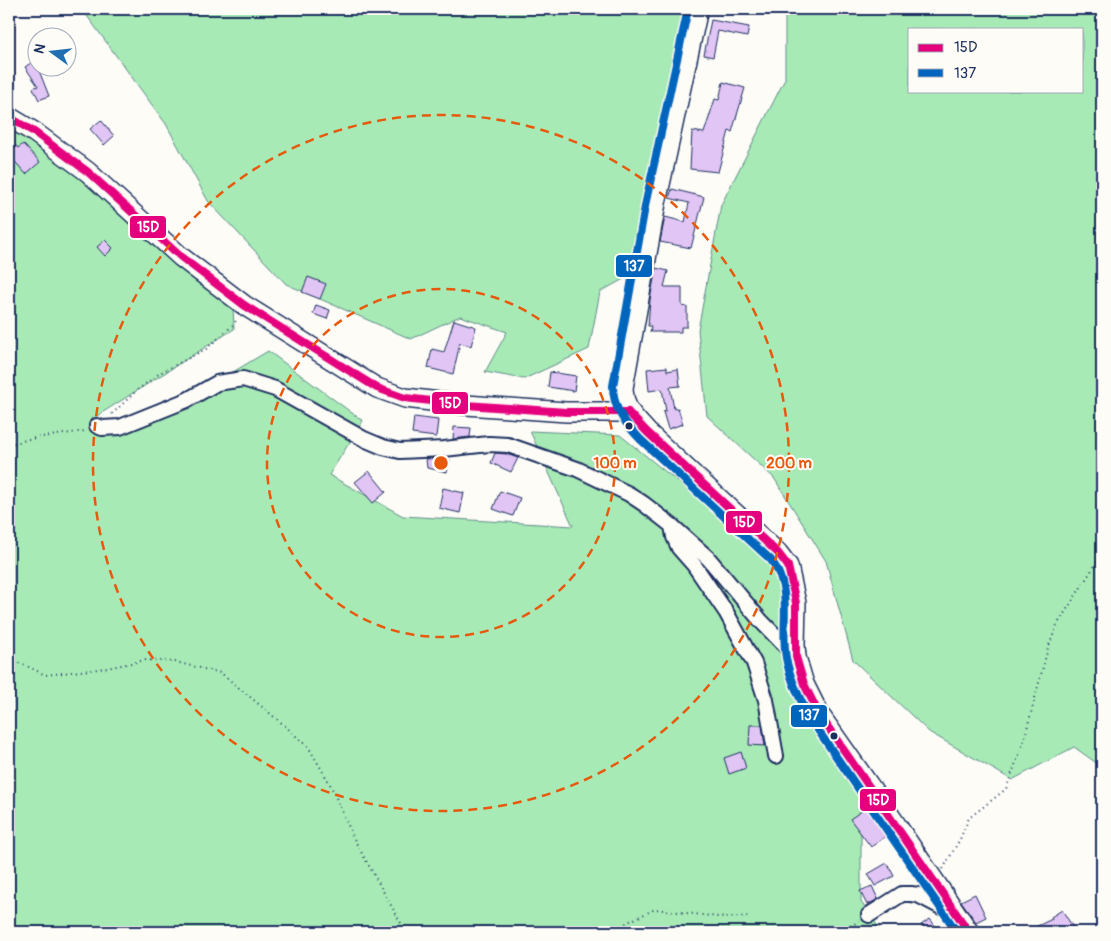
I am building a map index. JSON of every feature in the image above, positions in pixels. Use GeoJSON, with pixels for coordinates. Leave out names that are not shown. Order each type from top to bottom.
{"type":"FeatureCollection","features":[{"type":"Feature","properties":{"kind":"main road"},"geometry":{"type":"LineString","coordinates":[[698,9],[656,202],[635,319],[624,388],[624,400],[628,412],[647,432],[778,553],[788,566],[796,603],[796,658],[804,684],[819,714],[969,932]]}},
{"type":"Feature","properties":{"kind":"main road"},"geometry":{"type":"LineString","coordinates":[[9,117],[34,132],[88,172],[181,257],[244,305],[377,388],[405,398],[466,405],[628,412]]}},
{"type":"Feature","properties":{"kind":"street"},"geometry":{"type":"LineString","coordinates":[[97,426],[102,428],[120,427],[187,400],[217,384],[243,379],[275,389],[364,439],[400,451],[489,444],[508,445],[577,469],[605,482],[629,494],[671,525],[708,558],[761,621],[796,658]]}},
{"type":"Feature","properties":{"kind":"street"},"geometry":{"type":"LineString","coordinates":[[671,525],[679,548],[694,565],[726,612],[754,663],[766,700],[776,756]]}},
{"type":"Feature","properties":{"kind":"street"},"geometry":{"type":"LineString","coordinates":[[869,915],[902,894],[918,895],[941,907],[954,909]]}},
{"type":"Feature","properties":{"kind":"path"},"geometry":{"type":"LineString","coordinates":[[9,446],[29,439],[82,431],[97,426],[136,391],[160,373],[206,349],[233,325],[241,315],[244,305]]}},
{"type":"Feature","properties":{"kind":"path"},"geometry":{"type":"LineString","coordinates":[[936,882],[960,839],[969,818],[1006,788],[1023,744],[1054,633],[1102,554]]}},
{"type":"Feature","properties":{"kind":"path"},"geometry":{"type":"LineString","coordinates":[[9,661],[23,664],[45,674],[107,668],[146,660],[175,662],[220,673],[309,748],[330,784],[354,841],[406,932]]}},
{"type":"Feature","properties":{"kind":"path"},"geometry":{"type":"LineString","coordinates":[[612,932],[655,909],[726,918],[750,916]]}},
{"type":"Feature","properties":{"kind":"path"},"geometry":{"type":"LineString","coordinates":[[842,932],[869,915]]}},
{"type":"Feature","properties":{"kind":"green space"},"geometry":{"type":"Polygon","coordinates":[[[82,9],[683,9],[631,275],[600,292],[589,349],[524,379],[485,372],[507,332],[460,316],[411,339],[286,284],[208,201],[166,124],[82,9]]]}},
{"type":"Feature","properties":{"kind":"green space"},"geometry":{"type":"Polygon","coordinates":[[[785,9],[1102,9],[1102,767],[1074,747],[1012,780],[929,732],[853,660],[826,561],[774,478],[707,416],[698,330],[721,205],[785,79],[785,9]]]}},
{"type":"Feature","properties":{"kind":"green space"},"geometry":{"type":"Polygon","coordinates":[[[9,123],[94,183],[233,306],[234,329],[89,421],[148,423],[268,351],[363,421],[329,475],[403,516],[573,526],[530,431],[620,435],[779,563],[795,683],[861,785],[861,902],[882,932],[9,932],[9,123]]]}},
{"type":"Feature","properties":{"kind":"building"},"geometry":{"type":"Polygon","coordinates":[[[711,20],[749,27],[747,37],[718,31],[713,57],[704,55],[711,20]]]}},
{"type":"Feature","properties":{"kind":"building"},"geometry":{"type":"Polygon","coordinates":[[[33,78],[42,78],[49,96],[39,100],[33,88],[38,86],[33,78]]]}},
{"type":"Feature","properties":{"kind":"building"},"geometry":{"type":"Polygon","coordinates":[[[723,82],[745,88],[732,132],[729,131],[718,172],[690,169],[692,131],[704,133],[715,99],[719,100],[723,82]]]}},
{"type":"Feature","properties":{"kind":"building"},"geometry":{"type":"Polygon","coordinates":[[[101,120],[114,136],[104,145],[90,129],[101,120]]]}},
{"type":"Feature","properties":{"kind":"building"},"geometry":{"type":"Polygon","coordinates":[[[9,138],[18,148],[23,144],[40,162],[26,174],[9,155],[9,138]]]}},
{"type":"Feature","properties":{"kind":"building"},"geometry":{"type":"Polygon","coordinates":[[[672,189],[704,197],[691,248],[660,242],[665,217],[685,222],[689,203],[669,198],[672,189]]]}},
{"type":"Feature","properties":{"kind":"building"},"geometry":{"type":"Polygon","coordinates":[[[105,240],[113,248],[105,256],[97,247],[105,240]]]}},
{"type":"Feature","properties":{"kind":"building"},"geometry":{"type":"Polygon","coordinates":[[[656,268],[668,271],[664,287],[682,287],[682,306],[687,307],[687,327],[681,327],[681,332],[650,332],[651,326],[648,326],[650,300],[656,268]]]}},
{"type":"Feature","properties":{"kind":"building"},"geometry":{"type":"Polygon","coordinates":[[[308,277],[326,284],[320,299],[302,292],[308,277]]]}},
{"type":"Feature","properties":{"kind":"building"},"geometry":{"type":"Polygon","coordinates":[[[316,305],[330,310],[327,319],[313,314],[316,305]]]}},
{"type":"Feature","properties":{"kind":"building"},"geometry":{"type":"Polygon","coordinates":[[[454,320],[476,327],[471,346],[460,343],[453,374],[428,368],[432,349],[444,352],[454,320]]]}},
{"type":"Feature","properties":{"kind":"building"},"geometry":{"type":"Polygon","coordinates":[[[667,367],[667,371],[678,369],[680,386],[670,387],[674,409],[678,408],[683,424],[668,429],[663,412],[666,411],[662,389],[649,391],[647,369],[667,367]]]}},
{"type":"Feature","properties":{"kind":"building"},"geometry":{"type":"Polygon","coordinates":[[[550,372],[576,376],[574,391],[548,387],[550,372]]]}},
{"type":"Feature","properties":{"kind":"building"},"geometry":{"type":"Polygon","coordinates":[[[414,417],[438,420],[436,437],[412,434],[414,417]]]}},
{"type":"Feature","properties":{"kind":"building"},"geometry":{"type":"Polygon","coordinates":[[[454,427],[471,428],[470,437],[453,439],[454,427]]]}},
{"type":"Feature","properties":{"kind":"building"},"geometry":{"type":"Polygon","coordinates":[[[495,453],[518,458],[511,472],[491,463],[495,453]]]}},
{"type":"Feature","properties":{"kind":"building"},"geometry":{"type":"Polygon","coordinates":[[[440,458],[450,460],[447,472],[427,468],[426,459],[440,458]]]}},
{"type":"Feature","properties":{"kind":"building"},"geometry":{"type":"Polygon","coordinates":[[[369,471],[386,492],[373,503],[355,482],[369,471]]]}},
{"type":"Feature","properties":{"kind":"building"},"geometry":{"type":"Polygon","coordinates":[[[443,488],[464,493],[460,513],[439,508],[443,488]]]}},
{"type":"Feature","properties":{"kind":"building"},"geometry":{"type":"Polygon","coordinates":[[[500,491],[520,498],[513,516],[493,509],[500,491]]]}},
{"type":"Feature","properties":{"kind":"building"},"geometry":{"type":"Polygon","coordinates":[[[750,725],[762,725],[765,746],[749,745],[750,725]]]}},
{"type":"Feature","properties":{"kind":"building"},"geometry":{"type":"Polygon","coordinates":[[[741,752],[746,768],[729,774],[724,758],[741,752]]]}},
{"type":"Feature","properties":{"kind":"building"},"geometry":{"type":"Polygon","coordinates":[[[869,806],[889,834],[871,847],[850,819],[869,806]]]}},
{"type":"Feature","properties":{"kind":"building"},"geometry":{"type":"Polygon","coordinates":[[[887,863],[894,876],[875,886],[868,874],[887,863]]]}},
{"type":"Feature","properties":{"kind":"building"},"geometry":{"type":"Polygon","coordinates":[[[872,886],[878,899],[867,905],[860,891],[872,886]]]}},
{"type":"Feature","properties":{"kind":"building"},"geometry":{"type":"Polygon","coordinates":[[[975,894],[986,917],[976,922],[961,901],[975,894]]]}},
{"type":"Feature","properties":{"kind":"building"},"geometry":{"type":"Polygon","coordinates":[[[1062,910],[1076,932],[1025,932],[1052,919],[1051,917],[1062,910]]]}},
{"type":"Feature","properties":{"kind":"building"},"geometry":{"type":"Polygon","coordinates":[[[930,919],[937,928],[931,932],[925,932],[921,925],[930,919]]]}},
{"type":"Feature","properties":{"kind":"transit line","name":"137"},"geometry":{"type":"LineString","coordinates":[[688,9],[646,201],[613,386],[615,402],[625,421],[640,439],[771,560],[778,571],[784,595],[786,658],[793,682],[803,705],[811,720],[957,932]]}},
{"type":"Feature","properties":{"kind":"transit line","name":"15D"},"geometry":{"type":"LineString","coordinates":[[9,117],[34,132],[88,172],[181,257],[244,305],[377,388],[405,398],[466,405],[566,412],[628,412]]}},
{"type":"Feature","properties":{"kind":"transit line","name":"15D"},"geometry":{"type":"LineString","coordinates":[[628,412],[647,432],[778,553],[788,566],[796,603],[796,657],[804,684],[819,714],[969,932]]}}]}
